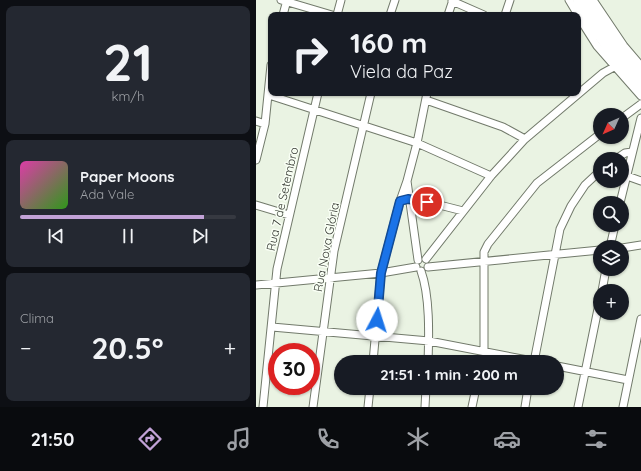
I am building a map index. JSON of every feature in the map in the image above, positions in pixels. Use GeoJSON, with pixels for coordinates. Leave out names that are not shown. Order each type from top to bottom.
{"type":"FeatureCollection","features":[{"type":"Feature","properties":{"kind":"highway"},"geometry":{"type":"LineString","coordinates":[[578,0],[603,41],[641,87]]}},
{"type":"Feature","properties":{"kind":"highway"},"geometry":{"type":"LineString","coordinates":[[586,0],[608,35],[641,76]]}},
{"type":"Feature","properties":{"kind":"highway"},"geometry":{"type":"LineString","coordinates":[[624,46],[628,61]]}},
{"type":"Feature","properties":{"kind":"highway"},"geometry":{"type":"LineString","coordinates":[[628,61],[641,67]]}},
{"type":"Feature","properties":{"kind":"street"},"geometry":{"type":"LineString","coordinates":[[283,12],[285,0],[323,12]]}},
{"type":"Feature","properties":{"kind":"street"},"geometry":{"type":"LineString","coordinates":[[337,12],[341,0]]}},
{"type":"Feature","properties":{"kind":"street"},"geometry":{"type":"LineString","coordinates":[[391,12],[395,0]]}},
{"type":"Feature","properties":{"kind":"street"},"geometry":{"type":"LineString","coordinates":[[449,12],[452,0],[478,12]]}},
{"type":"Feature","properties":{"kind":"street"},"geometry":{"type":"LineString","coordinates":[[506,12],[510,0]]}},
{"type":"Feature","properties":{"kind":"street"},"geometry":{"type":"LineString","coordinates":[[569,0],[576,12]]}},
{"type":"Feature","properties":{"kind":"street"},"geometry":{"type":"LineString","coordinates":[[593,0],[624,46],[641,67]]}},
{"type":"Feature","properties":{"kind":"street"},"geometry":{"type":"LineString","coordinates":[[581,28],[641,96]]}},
{"type":"Feature","properties":{"kind":"street"},"geometry":{"type":"LineString","coordinates":[[581,92],[603,73],[614,67]]}},
{"type":"Feature","properties":{"kind":"street"},"geometry":{"type":"LineString","coordinates":[[256,160],[265,124],[268,95]]}},
{"type":"Feature","properties":{"kind":"street"},"geometry":{"type":"LineString","coordinates":[[271,96],[417,143],[491,176]]}},
{"type":"Feature","properties":{"kind":"street","name":"Rua 7 de Setembro"},"geometry":{"type":"LineString","coordinates":[[263,407],[277,283],[277,269],[317,96]]}},
{"type":"Feature","properties":{"kind":"street","name":"Rua Nova Glória"},"geometry":{"type":"LineString","coordinates":[[313,407],[334,251],[370,96]]}},
{"type":"Feature","properties":{"kind":"street"},"geometry":{"type":"LineString","coordinates":[[374,355],[381,273],[417,143],[426,96],[503,127],[525,139]]}},
{"type":"Feature","properties":{"kind":"street"},"geometry":{"type":"LineString","coordinates":[[423,271],[422,259],[491,176],[525,139],[576,96]]}},
{"type":"Feature","properties":{"kind":"street"},"geometry":{"type":"LineString","coordinates":[[629,113],[641,104]]}},
{"type":"Feature","properties":{"kind":"street"},"geometry":{"type":"LineString","coordinates":[[629,166],[641,118],[633,110]]}},
{"type":"Feature","properties":{"kind":"street"},"geometry":{"type":"LineString","coordinates":[[256,121],[265,124]]}},
{"type":"Feature","properties":{"kind":"street"},"geometry":{"type":"LineString","coordinates":[[483,355],[484,252],[488,244],[537,183],[593,139]]}},
{"type":"Feature","properties":{"kind":"street"},"geometry":{"type":"LineString","coordinates":[[629,177],[641,181]]}},
{"type":"Feature","properties":{"kind":"street"},"geometry":{"type":"LineString","coordinates":[[536,355],[560,229],[571,206],[585,185],[593,178]]}},
{"type":"Feature","properties":{"kind":"street"},"geometry":{"type":"LineString","coordinates":[[407,181],[412,227],[422,259],[429,341],[428,355]]}},
{"type":"Feature","properties":{"kind":"street"},"geometry":{"type":"LineString","coordinates":[[400,201],[408,199],[463,211]]}},
{"type":"Feature","properties":{"kind":"street"},"geometry":{"type":"LineString","coordinates":[[256,205],[289,215]]}},
{"type":"Feature","properties":{"kind":"street"},"geometry":{"type":"LineString","coordinates":[[629,247],[641,245]]}},
{"type":"Feature","properties":{"kind":"street"},"geometry":{"type":"LineString","coordinates":[[256,285],[381,273],[423,271],[593,251]]}},
{"type":"Feature","properties":{"kind":"street"},"geometry":{"type":"LineString","coordinates":[[623,407],[641,319]]}},
{"type":"Feature","properties":{"kind":"street"},"geometry":{"type":"LineString","coordinates":[[578,407],[596,320]]}},
{"type":"Feature","properties":{"kind":"street"},"geometry":{"type":"LineString","coordinates":[[272,327],[429,341],[499,355]]}},
{"type":"Feature","properties":{"kind":"street"},"geometry":{"type":"LineString","coordinates":[[564,367],[628,380]]}},
{"type":"Feature","properties":{"kind":"street"},"geometry":{"type":"LineString","coordinates":[[368,407],[369,395]]}},
{"type":"Feature","properties":{"kind":"street"},"geometry":{"type":"LineString","coordinates":[[425,407],[426,395]]}},
{"type":"Feature","properties":{"kind":"street"},"geometry":{"type":"LineString","coordinates":[[472,407],[475,395]]}},
{"type":"Feature","properties":{"kind":"street"},"geometry":{"type":"LineString","coordinates":[[525,407],[527,395]]}},
{"type":"Feature","properties":{"kind":"route"},"geometry":{"type":"LineString","coordinates":[[377,320],[381,273],[400,201],[416,199],[427,202]]}}]}
